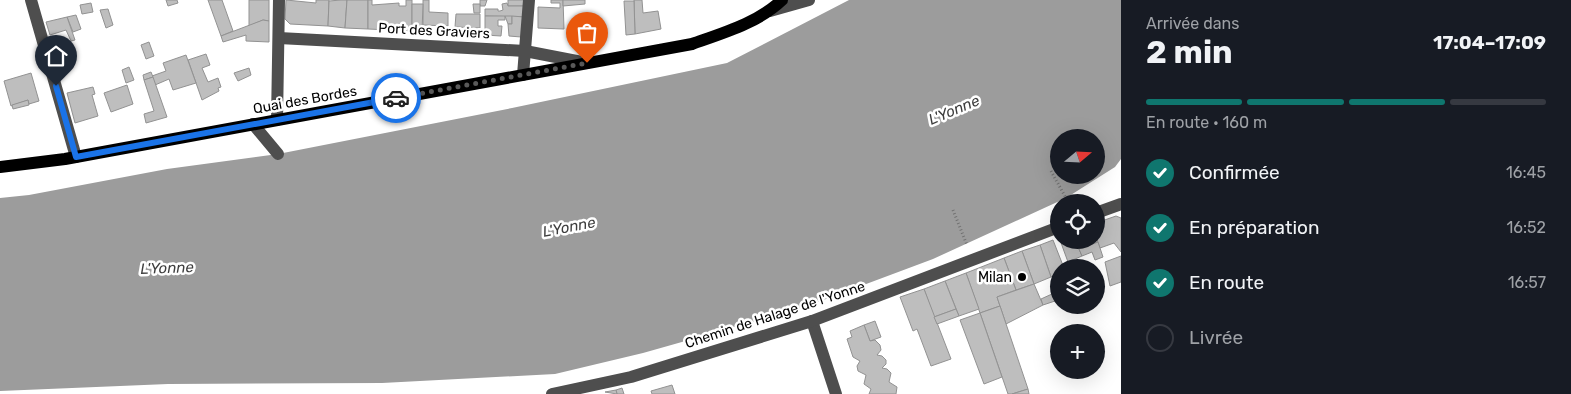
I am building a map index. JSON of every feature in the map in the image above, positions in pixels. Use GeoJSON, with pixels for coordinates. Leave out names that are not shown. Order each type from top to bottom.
{"type":"FeatureCollection","features":[{"type":"Feature","properties":{"kind":"main road","name":"Quai des Bordes"},"geometry":{"type":"LineString","coordinates":[[0,167],[76,157],[692,44],[770,11],[782,0]]}},
{"type":"Feature","properties":{"kind":"street"},"geometry":{"type":"LineString","coordinates":[[32,0],[76,157]]}},
{"type":"Feature","properties":{"kind":"street"},"geometry":{"type":"LineString","coordinates":[[277,120],[279,0]]}},
{"type":"Feature","properties":{"kind":"street"},"geometry":{"type":"LineString","coordinates":[[523,75],[529,0]]}},
{"type":"Feature","properties":{"kind":"street"},"geometry":{"type":"LineString","coordinates":[[770,11],[809,0]]}},
{"type":"Feature","properties":{"kind":"street","name":"Port des Graviers"},"geometry":{"type":"LineString","coordinates":[[278,38],[525,51],[587,63]]}},
{"type":"Feature","properties":{"kind":"street"},"geometry":{"type":"LineString","coordinates":[[253,124],[278,154]]}},
{"type":"Feature","properties":{"kind":"street"},"geometry":{"type":"LineString","coordinates":[[1105,210],[1121,204]]}},
{"type":"Feature","properties":{"kind":"street","name":"Chemin de Halage de l'Yonne"},"geometry":{"type":"LineString","coordinates":[[552,394],[630,377],[812,321],[1050,230]]}},
{"type":"Feature","properties":{"kind":"street"},"geometry":{"type":"LineString","coordinates":[[812,321],[836,394]]}},
{"type":"Feature","properties":{"kind":"path"},"geometry":{"type":"LineString","coordinates":[[953,210],[967,244]]}},
{"type":"Feature","properties":{"kind":"water","name":"L'Yonne"},"geometry":{"type":"Polygon","coordinates":[[[849,0],[1121,0],[1121,159],[1115,167],[1105,173],[1105,129],[1050,129],[1050,184],[1088,184],[1072,194],[1050,194],[1050,205],[933,259],[802,308],[643,353],[555,374],[382,383],[168,384],[0,391],[0,198],[29,195],[167,169],[278,154],[727,63],[849,0]]]}},
{"type":"Feature","properties":{"kind":"building"},"geometry":{"type":"Polygon","coordinates":[[[166,0],[177,0],[178,3],[168,6],[166,0]]]}},
{"type":"Feature","properties":{"kind":"building"},"geometry":{"type":"Polygon","coordinates":[[[208,0],[222,0],[233,31],[221,36],[208,0]]]}},
{"type":"Feature","properties":{"kind":"building"},"geometry":{"type":"Polygon","coordinates":[[[249,0],[269,0],[269,21],[263,20],[249,26],[249,0]]]}},
{"type":"Feature","properties":{"kind":"building"},"geometry":{"type":"Polygon","coordinates":[[[286,0],[316,3],[316,0],[329,0],[328,26],[290,24],[285,19],[286,0]]]}},
{"type":"Feature","properties":{"kind":"building"},"geometry":{"type":"Polygon","coordinates":[[[347,0],[345,28],[328,26],[329,1],[347,0]]]}},
{"type":"Feature","properties":{"kind":"building"},"geometry":{"type":"Polygon","coordinates":[[[347,0],[368,0],[368,29],[345,28],[347,0]]]}},
{"type":"Feature","properties":{"kind":"building"},"geometry":{"type":"Polygon","coordinates":[[[368,0],[372,0],[372,5],[399,3],[399,6],[406,6],[406,0],[412,0],[412,31],[368,29],[368,0]]]}},
{"type":"Feature","properties":{"kind":"building"},"geometry":{"type":"Polygon","coordinates":[[[423,0],[429,0],[429,12],[448,13],[448,26],[423,25],[423,0]]]}},
{"type":"Feature","properties":{"kind":"building"},"geometry":{"type":"Polygon","coordinates":[[[480,0],[487,0],[485,6],[480,6],[480,0]]]}},
{"type":"Feature","properties":{"kind":"building"},"geometry":{"type":"Polygon","coordinates":[[[508,0],[525,0],[525,6],[508,6],[508,0]]]}},
{"type":"Feature","properties":{"kind":"building"},"geometry":{"type":"Polygon","coordinates":[[[551,0],[563,0],[564,29],[538,28],[538,7],[560,8],[560,3],[551,3],[551,0]]]}},
{"type":"Feature","properties":{"kind":"building"},"geometry":{"type":"Polygon","coordinates":[[[563,0],[585,0],[585,4],[563,6],[563,0]]]}},
{"type":"Feature","properties":{"kind":"building"},"geometry":{"type":"Polygon","coordinates":[[[634,0],[642,0],[643,13],[658,11],[661,29],[635,34],[634,0]]]}},
{"type":"Feature","properties":{"kind":"building"},"geometry":{"type":"Polygon","coordinates":[[[624,1],[634,1],[635,34],[626,35],[624,1]]]}},
{"type":"Feature","properties":{"kind":"building"},"geometry":{"type":"Polygon","coordinates":[[[91,3],[93,12],[82,14],[80,5],[91,3]]]}},
{"type":"Feature","properties":{"kind":"building"},"geometry":{"type":"Polygon","coordinates":[[[507,3],[508,6],[525,6],[524,17],[485,16],[485,9],[498,9],[500,11],[503,10],[502,4],[507,3]]]}},
{"type":"Feature","properties":{"kind":"building"},"geometry":{"type":"Polygon","coordinates":[[[412,4],[423,4],[422,32],[412,31],[412,4]]]}},
{"type":"Feature","properties":{"kind":"building"},"geometry":{"type":"Polygon","coordinates":[[[473,4],[480,4],[480,13],[474,13],[473,4]]]}},
{"type":"Feature","properties":{"kind":"building"},"geometry":{"type":"Polygon","coordinates":[[[108,9],[113,25],[106,28],[100,10],[108,9]]]}},
{"type":"Feature","properties":{"kind":"building"},"geometry":{"type":"Polygon","coordinates":[[[456,14],[480,14],[480,28],[455,27],[456,14]]]}},
{"type":"Feature","properties":{"kind":"building"},"geometry":{"type":"Polygon","coordinates":[[[76,15],[81,29],[73,32],[67,17],[76,15]]]}},
{"type":"Feature","properties":{"kind":"building"},"geometry":{"type":"Polygon","coordinates":[[[485,16],[505,16],[505,20],[498,20],[498,26],[502,26],[501,36],[485,35],[485,16]]]}},
{"type":"Feature","properties":{"kind":"building"},"geometry":{"type":"Polygon","coordinates":[[[505,16],[512,16],[512,24],[508,24],[505,16]]]}},
{"type":"Feature","properties":{"kind":"building"},"geometry":{"type":"Polygon","coordinates":[[[512,16],[524,17],[521,37],[509,36],[508,24],[512,24],[512,16]]]}},
{"type":"Feature","properties":{"kind":"building"},"geometry":{"type":"Polygon","coordinates":[[[67,17],[75,40],[71,41],[66,30],[50,35],[46,22],[67,17]]]}},
{"type":"Feature","properties":{"kind":"building"},"geometry":{"type":"Polygon","coordinates":[[[263,20],[269,21],[269,42],[246,41],[246,35],[223,42],[221,36],[263,20]]]}},
{"type":"Feature","properties":{"kind":"building"},"geometry":{"type":"Polygon","coordinates":[[[65,39],[67,46],[54,50],[52,43],[65,39]]]}},
{"type":"Feature","properties":{"kind":"building"},"geometry":{"type":"Polygon","coordinates":[[[149,42],[154,56],[146,59],[141,45],[149,42]]]}},
{"type":"Feature","properties":{"kind":"building"},"geometry":{"type":"Polygon","coordinates":[[[206,54],[210,65],[202,68],[208,82],[218,78],[221,87],[218,88],[219,91],[202,100],[188,60],[206,54]]]}},
{"type":"Feature","properties":{"kind":"building"},"geometry":{"type":"Polygon","coordinates":[[[186,55],[196,83],[173,90],[169,79],[155,85],[152,76],[166,71],[163,63],[186,55]]]}},
{"type":"Feature","properties":{"kind":"building"},"geometry":{"type":"Polygon","coordinates":[[[129,67],[134,80],[126,83],[122,70],[129,67]]]}},
{"type":"Feature","properties":{"kind":"building"},"geometry":{"type":"Polygon","coordinates":[[[249,68],[251,75],[238,81],[234,73],[249,68]]]}},
{"type":"Feature","properties":{"kind":"building"},"geometry":{"type":"Polygon","coordinates":[[[151,72],[153,77],[144,80],[143,75],[151,72]]]}},
{"type":"Feature","properties":{"kind":"building"},"geometry":{"type":"Polygon","coordinates":[[[31,73],[39,101],[29,104],[28,100],[11,106],[4,81],[31,73]]]}},
{"type":"Feature","properties":{"kind":"building"},"geometry":{"type":"Polygon","coordinates":[[[153,77],[167,117],[146,123],[144,114],[154,111],[144,80],[153,77]]]}},
{"type":"Feature","properties":{"kind":"building"},"geometry":{"type":"Polygon","coordinates":[[[127,85],[133,104],[111,112],[104,93],[127,85]]]}},
{"type":"Feature","properties":{"kind":"building"},"geometry":{"type":"Polygon","coordinates":[[[93,87],[95,94],[92,95],[98,116],[75,123],[67,93],[93,87]]]}},
{"type":"Feature","properties":{"kind":"building"},"geometry":{"type":"Polygon","coordinates":[[[28,100],[29,105],[13,109],[12,105],[28,100]]]}},
{"type":"Feature","properties":{"kind":"building"},"geometry":{"type":"Polygon","coordinates":[[[1116,216],[1121,218],[1121,252],[1114,243],[1105,246],[1105,220],[1116,216]]]}},
{"type":"Feature","properties":{"kind":"building"},"geometry":{"type":"Polygon","coordinates":[[[1050,241],[1050,249],[1057,249],[1060,259],[1050,259],[1050,274],[1040,245],[1050,241]]]}},
{"type":"Feature","properties":{"kind":"building"},"geometry":{"type":"Polygon","coordinates":[[[1040,245],[1050,277],[1034,284],[1022,251],[1040,245]]]}},
{"type":"Feature","properties":{"kind":"building"},"geometry":{"type":"Polygon","coordinates":[[[1063,249],[1079,249],[1082,256],[1075,259],[1067,259],[1063,249]]]}},
{"type":"Feature","properties":{"kind":"building"},"geometry":{"type":"Polygon","coordinates":[[[1079,249],[1100,249],[1103,257],[1095,259],[1092,252],[1082,256],[1079,249]]]}},
{"type":"Feature","properties":{"kind":"building","name":"Milan"},"geometry":{"type":"Polygon","coordinates":[[[1022,251],[1034,284],[1016,290],[1004,258],[1022,251]]]}},
{"type":"Feature","properties":{"kind":"building"},"geometry":{"type":"Polygon","coordinates":[[[1121,256],[1121,282],[1110,286],[1105,262],[1121,256]]]}},
{"type":"Feature","properties":{"kind":"building"},"geometry":{"type":"Polygon","coordinates":[[[1004,258],[1016,290],[997,297],[1000,306],[980,313],[966,273],[1004,258]]]}},
{"type":"Feature","properties":{"kind":"building"},"geometry":{"type":"Polygon","coordinates":[[[966,273],[979,309],[959,316],[945,281],[966,273]]]}},
{"type":"Feature","properties":{"kind":"building"},"geometry":{"type":"Polygon","coordinates":[[[945,281],[956,309],[934,317],[924,289],[945,281]]]}},
{"type":"Feature","properties":{"kind":"building"},"geometry":{"type":"Polygon","coordinates":[[[1034,284],[1043,305],[1006,324],[997,297],[1034,284]]]}},
{"type":"Feature","properties":{"kind":"building"},"geometry":{"type":"Polygon","coordinates":[[[924,289],[951,359],[931,366],[917,329],[913,331],[900,297],[924,289]]]}},
{"type":"Feature","properties":{"kind":"building"},"geometry":{"type":"Polygon","coordinates":[[[1050,295],[1050,303],[1043,305],[1041,299],[1050,295]]]}},
{"type":"Feature","properties":{"kind":"building"},"geometry":{"type":"Polygon","coordinates":[[[1000,306],[1028,389],[1012,394],[1008,394],[980,313],[1000,306]]]}},
{"type":"Feature","properties":{"kind":"building"},"geometry":{"type":"Polygon","coordinates":[[[956,309],[959,316],[937,324],[934,317],[956,309]]]}},
{"type":"Feature","properties":{"kind":"building"},"geometry":{"type":"Polygon","coordinates":[[[980,313],[1002,377],[984,384],[960,320],[980,313]]]}},
{"type":"Feature","properties":{"kind":"building"},"geometry":{"type":"Polygon","coordinates":[[[875,321],[881,337],[870,341],[864,325],[875,321]]]}},
{"type":"Feature","properties":{"kind":"building"},"geometry":{"type":"Polygon","coordinates":[[[864,325],[870,341],[875,340],[880,345],[881,350],[877,355],[882,356],[886,360],[886,364],[882,368],[887,369],[891,373],[889,382],[897,387],[896,394],[869,394],[871,389],[864,384],[866,375],[858,371],[857,366],[860,361],[853,357],[847,339],[852,337],[850,331],[864,325]]]}},
{"type":"Feature","properties":{"kind":"building"},"geometry":{"type":"Polygon","coordinates":[[[672,385],[675,394],[652,394],[651,391],[672,385]]]}},
{"type":"Feature","properties":{"kind":"building"},"geometry":{"type":"Polygon","coordinates":[[[622,388],[624,394],[617,394],[616,390],[622,388]]]}},
{"type":"Feature","properties":{"kind":"building"},"geometry":{"type":"Polygon","coordinates":[[[1028,389],[1029,394],[1012,394],[1028,389]]]}},
{"type":"Feature","properties":{"kind":"building"},"geometry":{"type":"Polygon","coordinates":[[[616,390],[617,394],[605,392],[616,390]]]}},
{"type":"Feature","properties":{"kind":"way so far"},"geometry":{"type":"LineString","coordinates":[[396,98],[587,63]]}},
{"type":"Feature","properties":{"kind":"place","name":"Milan"},"geometry":{"type":"Point","coordinates":[1022,277]}},
{"type":"Feature","properties":{"kind":"route"},"geometry":{"type":"LineString","coordinates":[[56,86],[76,157],[396,98]]}}]}
